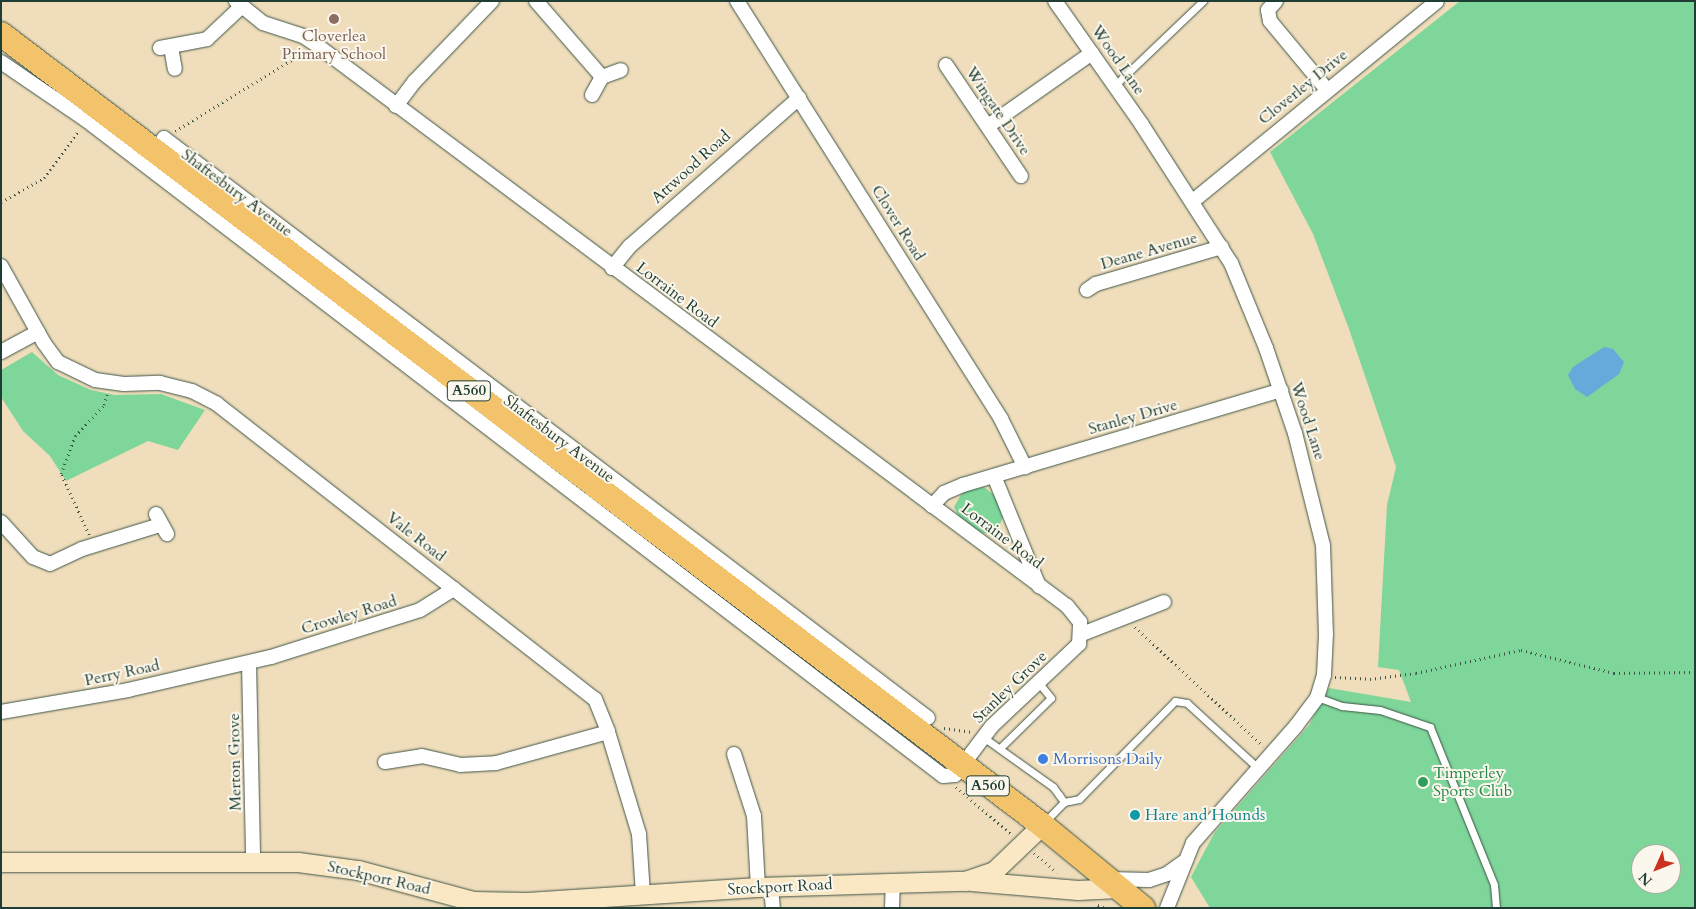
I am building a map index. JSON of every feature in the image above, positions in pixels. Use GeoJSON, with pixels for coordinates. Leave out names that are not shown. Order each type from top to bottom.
{"type":"FeatureCollection","features":[{"type":"Feature","properties":{"kind":"highway","name":"Shaftesbury Avenue"},"geometry":{"type":"LineString","coordinates":[[1,34],[159,145],[282,260],[890,702],[917,728],[954,772],[1042,825]]}},
{"type":"Feature","properties":{"kind":"highway","name":"A560"},"geometry":{"type":"LineString","coordinates":[[1042,825],[1143,908]]}},
{"type":"Feature","properties":{"kind":"main road","name":"Stockport Road"},"geometry":{"type":"LineString","coordinates":[[964,880],[994,870],[1042,825]]}},
{"type":"Feature","properties":{"kind":"main road","name":"Stockport Road"},"geometry":{"type":"LineString","coordinates":[[1,862],[253,860],[350,869],[473,901],[527,902],[651,899],[765,887],[964,880],[1078,890],[1113,883]]}},
{"type":"Feature","properties":{"kind":"street"},"geometry":{"type":"LineString","coordinates":[[396,106],[415,81],[492,1]]}},
{"type":"Feature","properties":{"kind":"street"},"geometry":{"type":"LineString","coordinates":[[536,1],[602,77]]}},
{"type":"Feature","properties":{"kind":"street","name":"Clover Road"},"geometry":{"type":"LineString","coordinates":[[737,1],[1001,419],[1025,467]]}},
{"type":"Feature","properties":{"kind":"street","name":"Wood Lane"},"geometry":{"type":"LineString","coordinates":[[1055,1],[1115,85],[1222,247],[1255,319],[1280,390],[1310,484],[1323,545],[1326,596],[1324,675],[1317,697],[1271,754],[1205,827],[1184,862],[1167,908]]}},
{"type":"Feature","properties":{"kind":"street"},"geometry":{"type":"LineString","coordinates":[[1276,1],[1268,10],[1270,21],[1327,90]]}},
{"type":"Feature","properties":{"kind":"street","name":"Cloverley Drive"},"geometry":{"type":"LineString","coordinates":[[1193,201],[1437,1]]}},
{"type":"Feature","properties":{"kind":"street"},"geometry":{"type":"LineString","coordinates":[[175,69],[166,48],[207,39],[238,4]]}},
{"type":"Feature","properties":{"kind":"street","name":"Lorraine Road"},"geometry":{"type":"LineString","coordinates":[[238,4],[263,23],[303,36],[318,46],[612,268],[1040,586],[1073,612],[1080,622],[1082,634]]}},
{"type":"Feature","properties":{"kind":"street"},"geometry":{"type":"LineString","coordinates":[[988,126],[1092,53]]}},
{"type":"Feature","properties":{"kind":"street","name":"Shaftesbury Avenue"},"geometry":{"type":"LineString","coordinates":[[1,62],[86,120],[282,260],[917,728]]}},
{"type":"Feature","properties":{"kind":"street","name":"Wingate Drive"},"geometry":{"type":"LineString","coordinates":[[946,65],[1021,176]]}},
{"type":"Feature","properties":{"kind":"street"},"geometry":{"type":"LineString","coordinates":[[592,95],[602,77],[621,70]]}},
{"type":"Feature","properties":{"kind":"street","name":"Attwood Road"},"geometry":{"type":"LineString","coordinates":[[612,268],[630,246],[799,98]]}},
{"type":"Feature","properties":{"kind":"street","name":"Shaftesbury Avenue"},"geometry":{"type":"LineString","coordinates":[[159,145],[890,702]]}},
{"type":"Feature","properties":{"kind":"street","name":"Deane Avenue"},"geometry":{"type":"LineString","coordinates":[[1087,290],[1096,284],[1222,247]]}},
{"type":"Feature","properties":{"kind":"street","name":"Vale Road"},"geometry":{"type":"LineString","coordinates":[[1,266],[38,332],[58,362],[85,377],[107,382],[160,383],[192,391],[217,404],[595,699],[608,732],[639,834],[651,899]]}},
{"type":"Feature","properties":{"kind":"street"},"geometry":{"type":"LineString","coordinates":[[1,352],[38,332]]}},
{"type":"Feature","properties":{"kind":"street","name":"Stanley Drive"},"geometry":{"type":"LineString","coordinates":[[932,506],[952,489],[1280,390]]}},
{"type":"Feature","properties":{"kind":"street"},"geometry":{"type":"LineString","coordinates":[[994,476],[1040,586]]}},
{"type":"Feature","properties":{"kind":"street"},"geometry":{"type":"LineString","coordinates":[[1,522],[33,557],[45,564],[58,562],[94,545],[161,524]]}},
{"type":"Feature","properties":{"kind":"street","name":"Crowley Road"},"geometry":{"type":"LineString","coordinates":[[249,663],[420,610],[454,589]]}},
{"type":"Feature","properties":{"kind":"street"},"geometry":{"type":"LineString","coordinates":[[1082,634],[1164,602]]}},
{"type":"Feature","properties":{"kind":"street","name":"Stanley Grove"},"geometry":{"type":"LineString","coordinates":[[954,772],[983,737],[1076,648],[1082,634]]}},
{"type":"Feature","properties":{"kind":"street","name":"Perry Road"},"geometry":{"type":"LineString","coordinates":[[1,712],[54,705],[249,663]]}},
{"type":"Feature","properties":{"kind":"street","name":"Merton Grove"},"geometry":{"type":"LineString","coordinates":[[249,663],[253,860]]}},
{"type":"Feature","properties":{"kind":"street"},"geometry":{"type":"LineString","coordinates":[[385,762],[422,756],[455,764],[496,763],[608,732]]}},
{"type":"Feature","properties":{"kind":"street"},"geometry":{"type":"LineString","coordinates":[[734,754],[754,816],[765,887],[773,908]]}},
{"type":"Feature","properties":{"kind":"street","name":"Wood Lane"},"geometry":{"type":"LineString","coordinates":[[1113,883],[1149,880],[1167,874],[1184,862]]}},
{"type":"Feature","properties":{"kind":"street"},"geometry":{"type":"LineString","coordinates":[[892,908],[893,882]]}},
{"type":"Feature","properties":{"kind":"lane"},"geometry":{"type":"LineString","coordinates":[[1115,85],[1203,1]]}},
{"type":"Feature","properties":{"kind":"lane"},"geometry":{"type":"LineString","coordinates":[[1000,748],[1051,698],[1039,683]]}},
{"type":"Feature","properties":{"kind":"lane"},"geometry":{"type":"LineString","coordinates":[[1317,697],[1342,706],[1380,710],[1430,728],[1494,886],[1496,908]]}},
{"type":"Feature","properties":{"kind":"lane"},"geometry":{"type":"LineString","coordinates":[[1042,825],[1064,802],[1079,798],[1175,701],[1187,703],[1258,768]]}},
{"type":"Feature","properties":{"kind":"lane"},"geometry":{"type":"LineString","coordinates":[[983,737],[1053,787],[1064,802]]}},
{"type":"Feature","properties":{"kind":"path"},"geometry":{"type":"LineString","coordinates":[[159,145],[318,46]]}},
{"type":"Feature","properties":{"kind":"path"},"geometry":{"type":"LineString","coordinates":[[1,202],[44,178],[86,120]]}},
{"type":"Feature","properties":{"kind":"path"},"geometry":{"type":"LineString","coordinates":[[94,545],[61,474],[75,436],[106,400],[107,382]]}},
{"type":"Feature","properties":{"kind":"path"},"geometry":{"type":"LineString","coordinates":[[1126,616],[1271,754]]}},
{"type":"Feature","properties":{"kind":"path"},"geometry":{"type":"LineString","coordinates":[[1324,675],[1362,679],[1398,676],[1521,650],[1614,673],[1695,672]]}},
{"type":"Feature","properties":{"kind":"path"},"geometry":{"type":"LineString","coordinates":[[917,728],[942,727],[983,737]]}},
{"type":"Feature","properties":{"kind":"path"},"geometry":{"type":"LineString","coordinates":[[954,772],[1007,830]]}},
{"type":"Feature","properties":{"kind":"green space"},"geometry":{"type":"Polygon","coordinates":[[[1460,1],[1695,1],[1695,908],[1210,908],[1191,877],[1215,832],[1309,725],[1329,688],[1411,702],[1399,670],[1378,667],[1387,505],[1396,467],[1349,329],[1313,234],[1270,152],[1460,1]]]}},
{"type":"Feature","properties":{"kind":"green space"},"geometry":{"type":"Polygon","coordinates":[[[32,352],[58,375],[91,390],[115,395],[161,394],[205,410],[178,450],[148,441],[66,481],[50,456],[23,431],[1,397],[1,370],[32,352]]]}},
{"type":"Feature","properties":{"kind":"green space"},"geometry":{"type":"Polygon","coordinates":[[[984,487],[994,495],[1003,517],[998,529],[988,534],[979,532],[959,517],[954,507],[963,491],[984,487]]]}},
{"type":"Feature","properties":{"kind":"water"},"geometry":{"type":"Polygon","coordinates":[[[1604,347],[1613,349],[1624,362],[1619,374],[1587,397],[1575,389],[1568,375],[1573,367],[1604,347]]]}},
{"type":"Feature","properties":{"kind":"place","name":"Cloverlea Primary School"},"geometry":{"type":"Point","coordinates":[334,19]}},
{"type":"Feature","properties":{"kind":"place","name":"Morrisons Daily"},"geometry":{"type":"Point","coordinates":[1043,759]}},
{"type":"Feature","properties":{"kind":"place","name":"Timperley Sports Club"},"geometry":{"type":"Point","coordinates":[1423,782]}},
{"type":"Feature","properties":{"kind":"place","name":"Hare and Hounds"},"geometry":{"type":"Point","coordinates":[1135,815]}}]}
